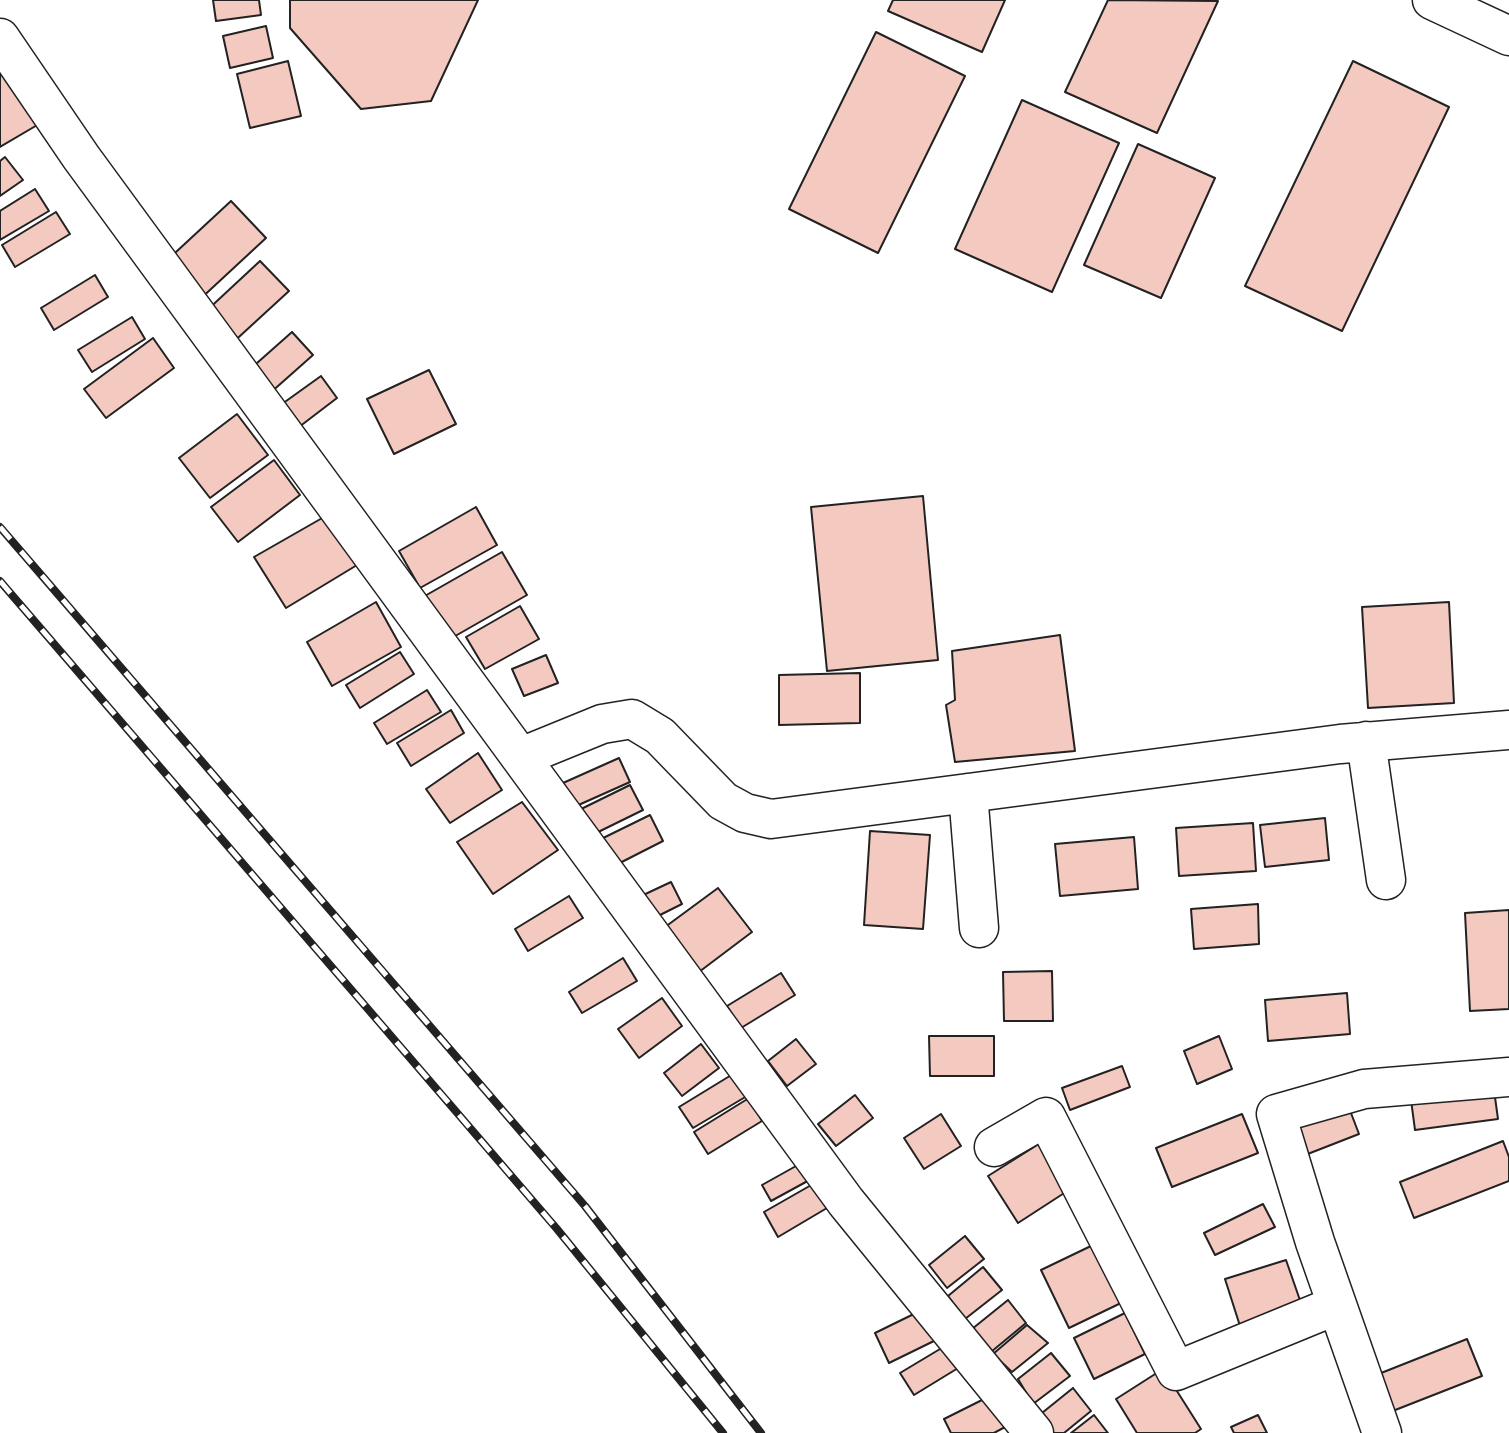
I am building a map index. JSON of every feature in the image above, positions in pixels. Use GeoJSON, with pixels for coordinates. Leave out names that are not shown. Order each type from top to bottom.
{"type":"FeatureCollection","features":[{"type":"Feature","properties":{"kind":"street"},"geometry":{"type":"LineString","coordinates":[[1432,0],[1509,36]]}},
{"type":"Feature","properties":{"kind":"street"},"geometry":{"type":"LineString","coordinates":[[0,38],[81,157],[846,1202],[1034,1433]]}},
{"type":"Feature","properties":{"kind":"street"},"geometry":{"type":"LineString","coordinates":[[521,757],[603,724],[632,719],[660,736],[723,801],[745,813],[771,819],[1366,741],[1509,730]]}},
{"type":"Feature","properties":{"kind":"street"},"geometry":{"type":"LineString","coordinates":[[1366,741],[1386,880]]}},
{"type":"Feature","properties":{"kind":"street"},"geometry":{"type":"LineString","coordinates":[[968,793],[979,928]]}},
{"type":"Feature","properties":{"kind":"street"},"geometry":{"type":"LineString","coordinates":[[1382,1433],[1315,1242],[1276,1114],[1364,1089],[1508,1080]]}},
{"type":"Feature","properties":{"kind":"street"},"geometry":{"type":"LineString","coordinates":[[994,1147],[1045,1118],[1176,1371],[1337,1305]]}},
{"type":"Feature","properties":{"kind":"building"},"geometry":{"type":"Polygon","coordinates":[[[213,0],[259,0],[261,15],[216,21],[213,0]]]}},
{"type":"Feature","properties":{"kind":"building"},"geometry":{"type":"Polygon","coordinates":[[[290,0],[478,0],[431,101],[361,109],[290,28],[290,0]]]}},
{"type":"Feature","properties":{"kind":"building"},"geometry":{"type":"Polygon","coordinates":[[[893,0],[1005,0],[982,52],[888,11],[893,0]]]}},
{"type":"Feature","properties":{"kind":"building"},"geometry":{"type":"Polygon","coordinates":[[[1108,0],[1218,1],[1157,133],[1065,92],[1108,0]]]}},
{"type":"Feature","properties":{"kind":"building"},"geometry":{"type":"Polygon","coordinates":[[[266,26],[273,58],[230,68],[223,36],[266,26]]]}},
{"type":"Feature","properties":{"kind":"building"},"geometry":{"type":"Polygon","coordinates":[[[876,32],[965,76],[878,253],[789,209],[876,32]]]}},
{"type":"Feature","properties":{"kind":"building"},"geometry":{"type":"Polygon","coordinates":[[[288,61],[301,116],[250,128],[237,74],[288,61]]]}},
{"type":"Feature","properties":{"kind":"building"},"geometry":{"type":"Polygon","coordinates":[[[1353,61],[1449,107],[1342,331],[1245,286],[1353,61]]]}},
{"type":"Feature","properties":{"kind":"building"},"geometry":{"type":"Polygon","coordinates":[[[0,62],[39,124],[0,147],[0,62]]]}},
{"type":"Feature","properties":{"kind":"building"},"geometry":{"type":"Polygon","coordinates":[[[1022,100],[1119,143],[1052,292],[955,249],[1022,100]]]}},
{"type":"Feature","properties":{"kind":"building"},"geometry":{"type":"Polygon","coordinates":[[[1138,144],[1215,178],[1161,298],[1084,265],[1138,144]]]}},
{"type":"Feature","properties":{"kind":"building"},"geometry":{"type":"Polygon","coordinates":[[[5,157],[23,180],[0,196],[0,161],[5,157]]]}},
{"type":"Feature","properties":{"kind":"building"},"geometry":{"type":"Polygon","coordinates":[[[35,189],[49,211],[0,240],[0,211],[35,189]]]}},
{"type":"Feature","properties":{"kind":"building"},"geometry":{"type":"Polygon","coordinates":[[[231,201],[266,238],[197,302],[162,265],[231,201]]]}},
{"type":"Feature","properties":{"kind":"building"},"geometry":{"type":"Polygon","coordinates":[[[56,212],[70,234],[15,267],[2,245],[56,212]]]}},
{"type":"Feature","properties":{"kind":"building"},"geometry":{"type":"Polygon","coordinates":[[[260,261],[289,291],[228,347],[203,314],[260,261]]]}},
{"type":"Feature","properties":{"kind":"building"},"geometry":{"type":"Polygon","coordinates":[[[95,275],[108,297],[54,330],[41,308],[95,275]]]}},
{"type":"Feature","properties":{"kind":"building"},"geometry":{"type":"Polygon","coordinates":[[[132,317],[145,339],[92,372],[78,350],[132,317]]]}},
{"type":"Feature","properties":{"kind":"building"},"geometry":{"type":"Polygon","coordinates":[[[292,332],[313,355],[269,394],[248,371],[292,332]]]}},
{"type":"Feature","properties":{"kind":"building"},"geometry":{"type":"Polygon","coordinates":[[[153,338],[174,368],[106,418],[84,389],[153,338]]]}},
{"type":"Feature","properties":{"kind":"building"},"geometry":{"type":"Polygon","coordinates":[[[429,370],[456,424],[394,454],[367,399],[429,370]]]}},
{"type":"Feature","properties":{"kind":"building"},"geometry":{"type":"Polygon","coordinates":[[[321,376],[337,398],[299,427],[282,404],[321,376]]]}},
{"type":"Feature","properties":{"kind":"building"},"geometry":{"type":"Polygon","coordinates":[[[237,414],[268,455],[210,498],[179,458],[237,414]]]}},
{"type":"Feature","properties":{"kind":"building"},"geometry":{"type":"Polygon","coordinates":[[[274,460],[300,495],[238,542],[211,507],[274,460]]]}},
{"type":"Feature","properties":{"kind":"building"},"geometry":{"type":"Polygon","coordinates":[[[923,496],[938,660],[827,671],[811,507],[923,496]]]}},
{"type":"Feature","properties":{"kind":"building"},"geometry":{"type":"Polygon","coordinates":[[[476,507],[497,545],[420,588],[399,551],[476,507]]]}},
{"type":"Feature","properties":{"kind":"building"},"geometry":{"type":"Polygon","coordinates":[[[338,509],[367,559],[286,608],[254,557],[338,509]]]}},
{"type":"Feature","properties":{"kind":"building"},"geometry":{"type":"Polygon","coordinates":[[[502,552],[527,595],[450,639],[423,597],[502,552]]]}},
{"type":"Feature","properties":{"kind":"building"},"geometry":{"type":"Polygon","coordinates":[[[376,602],[401,647],[332,686],[307,642],[376,602]]]}},
{"type":"Feature","properties":{"kind":"building"},"geometry":{"type":"Polygon","coordinates":[[[1449,602],[1454,703],[1368,708],[1362,607],[1449,602]]]}},
{"type":"Feature","properties":{"kind":"building"},"geometry":{"type":"Polygon","coordinates":[[[520,606],[539,639],[485,669],[466,637],[520,606]]]}},
{"type":"Feature","properties":{"kind":"building"},"geometry":{"type":"Polygon","coordinates":[[[1060,635],[1075,751],[955,762],[946,705],[955,700],[952,651],[1060,635]]]}},
{"type":"Feature","properties":{"kind":"building"},"geometry":{"type":"Polygon","coordinates":[[[400,652],[414,674],[360,708],[346,685],[400,652]]]}},
{"type":"Feature","properties":{"kind":"building"},"geometry":{"type":"Polygon","coordinates":[[[546,655],[558,683],[524,696],[512,669],[546,655]]]}},
{"type":"Feature","properties":{"kind":"building"},"geometry":{"type":"Polygon","coordinates":[[[860,673],[860,723],[779,725],[779,675],[860,673]]]}},
{"type":"Feature","properties":{"kind":"building"},"geometry":{"type":"Polygon","coordinates":[[[427,690],[441,712],[387,744],[374,723],[427,690]]]}},
{"type":"Feature","properties":{"kind":"building"},"geometry":{"type":"Polygon","coordinates":[[[451,710],[464,733],[411,766],[397,743],[451,710]]]}},
{"type":"Feature","properties":{"kind":"building"},"geometry":{"type":"Polygon","coordinates":[[[478,753],[502,790],[450,823],[426,789],[478,753]]]}},
{"type":"Feature","properties":{"kind":"building"},"geometry":{"type":"Polygon","coordinates":[[[619,758],[630,782],[574,807],[563,783],[619,758]]]}},
{"type":"Feature","properties":{"kind":"building"},"geometry":{"type":"Polygon","coordinates":[[[630,785],[643,810],[588,837],[575,812],[630,785]]]}},
{"type":"Feature","properties":{"kind":"building"},"geometry":{"type":"Polygon","coordinates":[[[522,802],[558,850],[493,894],[457,842],[522,802]]]}},
{"type":"Feature","properties":{"kind":"building"},"geometry":{"type":"Polygon","coordinates":[[[650,815],[663,841],[608,869],[595,842],[650,815]]]}},
{"type":"Feature","properties":{"kind":"building"},"geometry":{"type":"Polygon","coordinates":[[[1325,818],[1329,860],[1265,867],[1260,825],[1325,818]]]}},
{"type":"Feature","properties":{"kind":"building"},"geometry":{"type":"Polygon","coordinates":[[[1253,823],[1256,871],[1179,876],[1176,828],[1253,823]]]}},
{"type":"Feature","properties":{"kind":"building"},"geometry":{"type":"Polygon","coordinates":[[[870,831],[930,835],[923,929],[864,925],[870,831]]]}},
{"type":"Feature","properties":{"kind":"building"},"geometry":{"type":"Polygon","coordinates":[[[1134,837],[1138,889],[1060,896],[1055,844],[1134,837]]]}},
{"type":"Feature","properties":{"kind":"building"},"geometry":{"type":"Polygon","coordinates":[[[671,882],[682,904],[650,920],[639,897],[671,882]]]}},
{"type":"Feature","properties":{"kind":"building"},"geometry":{"type":"Polygon","coordinates":[[[718,888],[752,932],[695,975],[661,930],[718,888]]]}},
{"type":"Feature","properties":{"kind":"building"},"geometry":{"type":"Polygon","coordinates":[[[569,896],[583,918],[528,951],[515,929],[569,896]]]}},
{"type":"Feature","properties":{"kind":"building"},"geometry":{"type":"Polygon","coordinates":[[[1258,904],[1259,944],[1194,949],[1191,909],[1258,904]]]}},
{"type":"Feature","properties":{"kind":"building"},"geometry":{"type":"Polygon","coordinates":[[[1509,910],[1509,1009],[1470,1011],[1465,913],[1509,910]]]}},
{"type":"Feature","properties":{"kind":"building"},"geometry":{"type":"Polygon","coordinates":[[[623,958],[637,981],[582,1013],[569,992],[623,958]]]}},
{"type":"Feature","properties":{"kind":"building"},"geometry":{"type":"Polygon","coordinates":[[[1052,971],[1053,1021],[1004,1021],[1003,972],[1052,971]]]}},
{"type":"Feature","properties":{"kind":"building"},"geometry":{"type":"Polygon","coordinates":[[[781,973],[795,995],[741,1028],[727,1006],[781,973]]]}},
{"type":"Feature","properties":{"kind":"building"},"geometry":{"type":"Polygon","coordinates":[[[1347,993],[1350,1034],[1268,1041],[1265,1000],[1347,993]]]}},
{"type":"Feature","properties":{"kind":"building"},"geometry":{"type":"Polygon","coordinates":[[[662,998],[682,1026],[639,1058],[618,1029],[662,998]]]}},
{"type":"Feature","properties":{"kind":"building"},"geometry":{"type":"Polygon","coordinates":[[[929,1036],[994,1036],[994,1076],[930,1076],[929,1036]]]}},
{"type":"Feature","properties":{"kind":"building"},"geometry":{"type":"Polygon","coordinates":[[[1219,1036],[1232,1069],[1197,1084],[1184,1051],[1219,1036]]]}},
{"type":"Feature","properties":{"kind":"building"},"geometry":{"type":"Polygon","coordinates":[[[796,1039],[816,1064],[787,1086],[768,1061],[796,1039]]]}},
{"type":"Feature","properties":{"kind":"building"},"geometry":{"type":"Polygon","coordinates":[[[701,1044],[719,1068],[682,1096],[664,1073],[701,1044]]]}},
{"type":"Feature","properties":{"kind":"building"},"geometry":{"type":"Polygon","coordinates":[[[1122,1066],[1130,1087],[1070,1110],[1062,1088],[1122,1066]]]}},
{"type":"Feature","properties":{"kind":"building"},"geometry":{"type":"Polygon","coordinates":[[[733,1074],[747,1096],[693,1128],[679,1107],[733,1074]]]}},
{"type":"Feature","properties":{"kind":"building"},"geometry":{"type":"Polygon","coordinates":[[[1494,1090],[1498,1119],[1415,1130],[1411,1100],[1494,1090]]]}},
{"type":"Feature","properties":{"kind":"building"},"geometry":{"type":"Polygon","coordinates":[[[855,1095],[873,1118],[836,1146],[818,1124],[855,1095]]]}},
{"type":"Feature","properties":{"kind":"building"},"geometry":{"type":"Polygon","coordinates":[[[749,1098],[762,1121],[708,1154],[694,1132],[749,1098]]]}},
{"type":"Feature","properties":{"kind":"building"},"geometry":{"type":"Polygon","coordinates":[[[1346,1100],[1359,1134],[1300,1157],[1286,1124],[1346,1100]]]}},
{"type":"Feature","properties":{"kind":"building"},"geometry":{"type":"Polygon","coordinates":[[[941,1114],[961,1146],[924,1169],[904,1138],[941,1114]]]}},
{"type":"Feature","properties":{"kind":"building"},"geometry":{"type":"Polygon","coordinates":[[[1242,1114],[1258,1153],[1172,1187],[1156,1148],[1242,1114]]]}},
{"type":"Feature","properties":{"kind":"building"},"geometry":{"type":"Polygon","coordinates":[[[1503,1141],[1509,1157],[1509,1181],[1414,1218],[1400,1182],[1503,1141]]]}},
{"type":"Feature","properties":{"kind":"building"},"geometry":{"type":"Polygon","coordinates":[[[1042,1142],[1072,1188],[1018,1223],[988,1176],[1042,1142]]]}},
{"type":"Feature","properties":{"kind":"building"},"geometry":{"type":"Polygon","coordinates":[[[805,1161],[815,1177],[771,1201],[762,1185],[805,1161]]]}},
{"type":"Feature","properties":{"kind":"building"},"geometry":{"type":"Polygon","coordinates":[[[813,1184],[827,1208],[778,1237],[764,1212],[813,1184]]]}},
{"type":"Feature","properties":{"kind":"building"},"geometry":{"type":"Polygon","coordinates":[[[1263,1204],[1275,1227],[1215,1255],[1204,1233],[1263,1204]]]}},
{"type":"Feature","properties":{"kind":"building"},"geometry":{"type":"Polygon","coordinates":[[[965,1236],[984,1259],[947,1288],[929,1265],[965,1236]]]}},
{"type":"Feature","properties":{"kind":"building"},"geometry":{"type":"Polygon","coordinates":[[[1093,1245],[1121,1303],[1069,1328],[1041,1270],[1093,1245]]]}},
{"type":"Feature","properties":{"kind":"building"},"geometry":{"type":"Polygon","coordinates":[[[1286,1260],[1302,1306],[1240,1326],[1225,1279],[1286,1260]]]}},
{"type":"Feature","properties":{"kind":"building"},"geometry":{"type":"Polygon","coordinates":[[[983,1267],[1002,1290],[965,1319],[948,1296],[983,1267]]]}},
{"type":"Feature","properties":{"kind":"building"},"geometry":{"type":"Polygon","coordinates":[[[1008,1300],[1026,1323],[991,1352],[972,1329],[1008,1300]]]}},
{"type":"Feature","properties":{"kind":"building"},"geometry":{"type":"Polygon","coordinates":[[[924,1309],[938,1339],[889,1363],[875,1333],[924,1309]]]}},
{"type":"Feature","properties":{"kind":"building"},"geometry":{"type":"Polygon","coordinates":[[[1125,1313],[1145,1354],[1094,1379],[1074,1338],[1125,1313]]]}},
{"type":"Feature","properties":{"kind":"building"},"geometry":{"type":"Polygon","coordinates":[[[1027,1325],[1048,1343],[1012,1372],[993,1354],[1027,1325]]]}},
{"type":"Feature","properties":{"kind":"building"},"geometry":{"type":"Polygon","coordinates":[[[1467,1339],[1482,1376],[1385,1414],[1371,1377],[1467,1339]]]}},
{"type":"Feature","properties":{"kind":"building"},"geometry":{"type":"Polygon","coordinates":[[[955,1340],[968,1362],[914,1395],[900,1373],[955,1340]]]}},
{"type":"Feature","properties":{"kind":"building"},"geometry":{"type":"Polygon","coordinates":[[[1051,1353],[1070,1376],[1033,1404],[1018,1379],[1051,1353]]]}},
{"type":"Feature","properties":{"kind":"building"},"geometry":{"type":"Polygon","coordinates":[[[1163,1369],[1201,1429],[1195,1433],[1137,1433],[1116,1399],[1163,1369]]]}},
{"type":"Feature","properties":{"kind":"building"},"geometry":{"type":"Polygon","coordinates":[[[1073,1388],[1091,1411],[1064,1433],[1049,1433],[1037,1417],[1073,1388]]]}},
{"type":"Feature","properties":{"kind":"building"},"geometry":{"type":"Polygon","coordinates":[[[992,1395],[1007,1426],[994,1433],[951,1433],[944,1419],[992,1395]]]}},
{"type":"Feature","properties":{"kind":"building"},"geometry":{"type":"Polygon","coordinates":[[[1094,1415],[1108,1433],[1071,1433],[1094,1415]]]}},
{"type":"Feature","properties":{"kind":"building"},"geometry":{"type":"Polygon","coordinates":[[[1258,1415],[1267,1433],[1234,1433],[1231,1427],[1258,1415]]]}},
{"type":"Feature","properties":{"kind":"railway"},"geometry":{"type":"LineString","coordinates":[[0,527],[585,1206],[761,1433]]}},
{"type":"Feature","properties":{"kind":"railway"},"geometry":{"type":"LineString","coordinates":[[0,581],[557,1229],[723,1433]]}}]}
